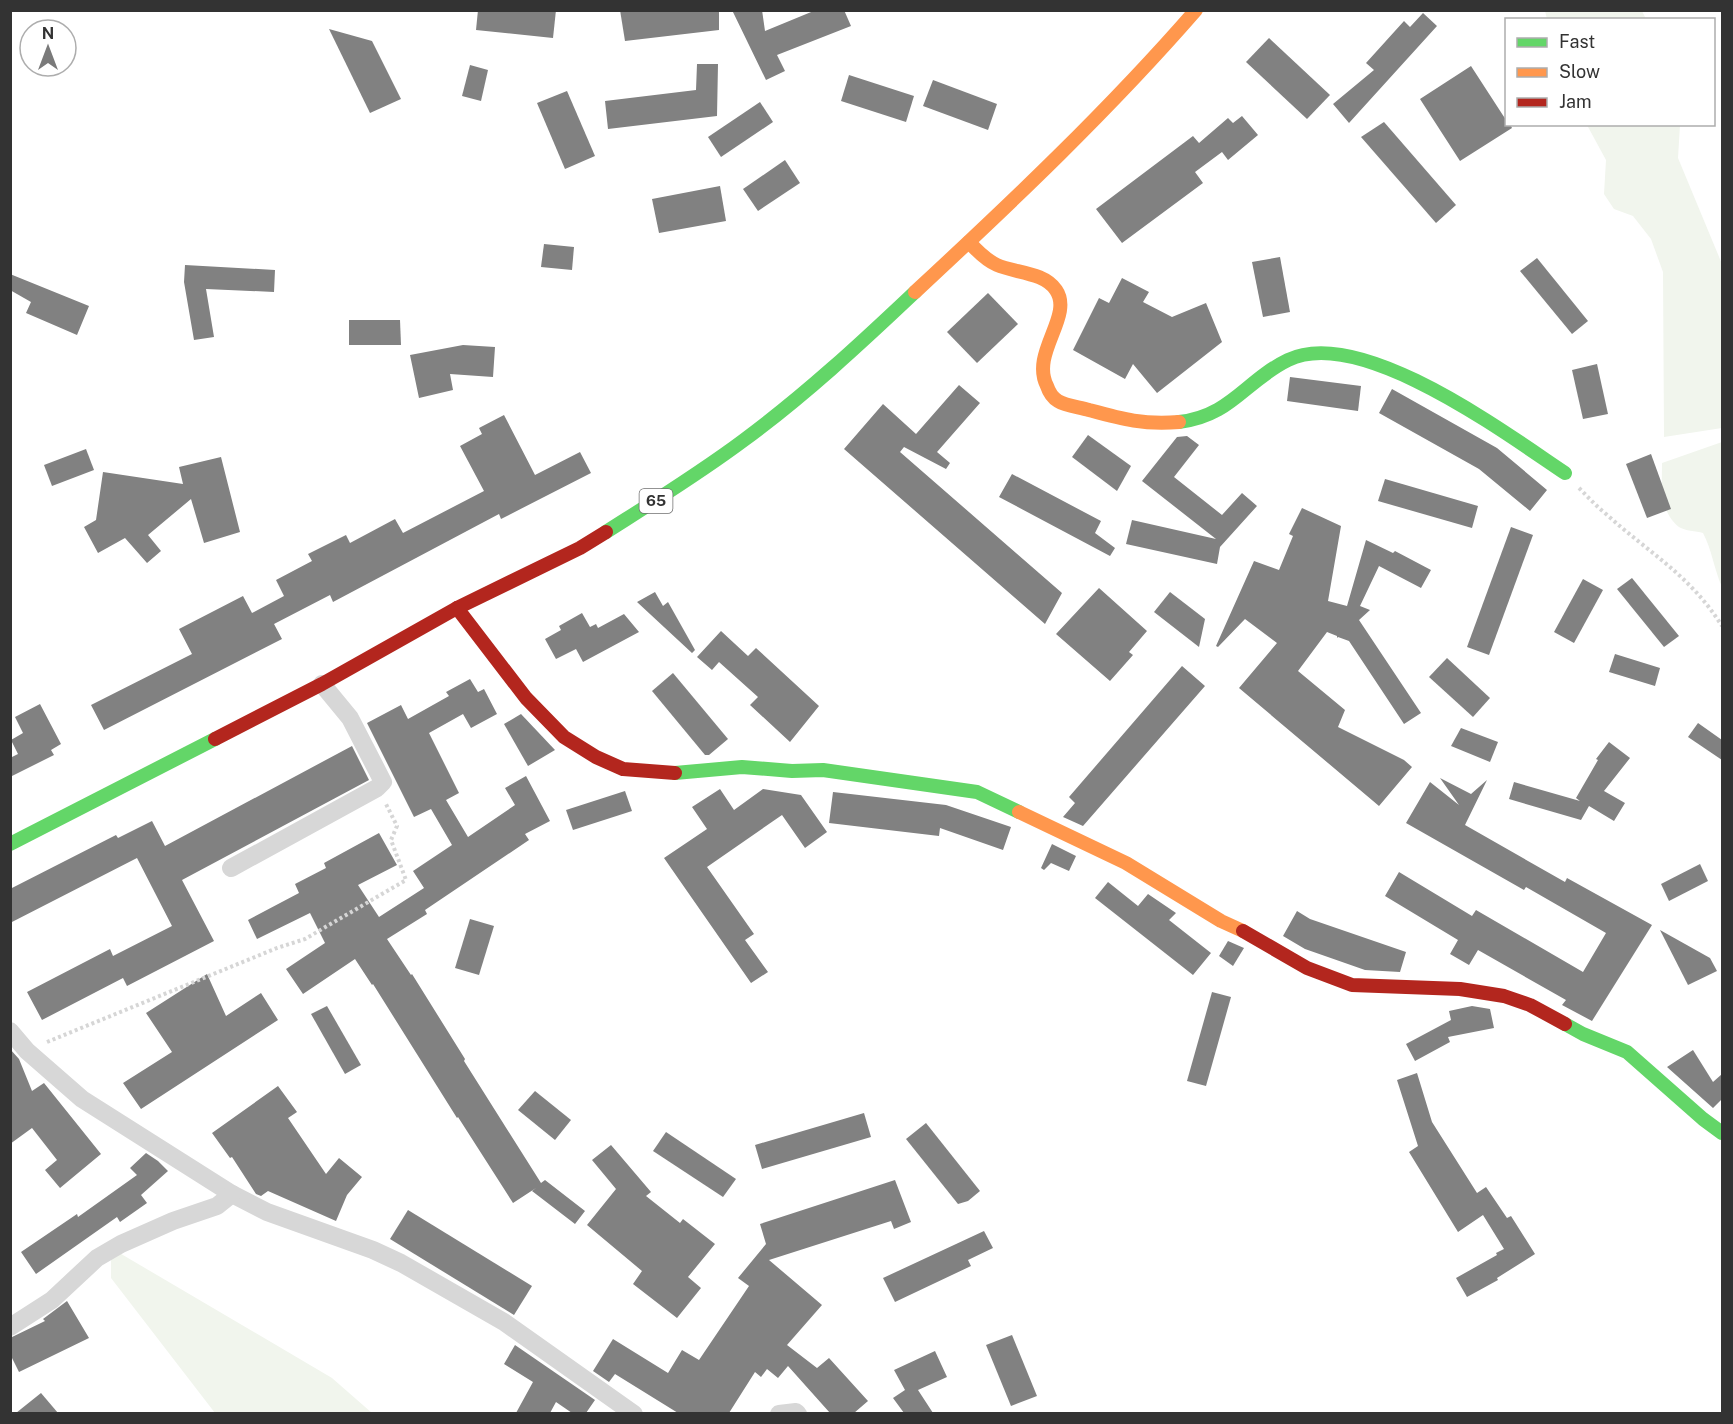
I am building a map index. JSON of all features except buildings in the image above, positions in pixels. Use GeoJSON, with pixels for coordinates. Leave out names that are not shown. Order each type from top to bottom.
{"type":"FeatureCollection","features":[{"type":"Feature","properties":{"kind":"street","name":"65"},"geometry":{"type":"LineString","coordinates":[[10,844],[322,684],[457,608],[580,548],[680,486],[745,439],[837,365],[969,242],[1155,57],[1196,10]]}},
{"type":"Feature","properties":{"kind":"street"},"geometry":{"type":"LineString","coordinates":[[969,242],[995,265],[1037,277],[1059,292],[1062,306],[1047,343],[1043,360],[1043,378],[1048,390],[1057,400],[1109,417],[1135,422],[1198,420],[1220,411],[1291,357],[1315,353],[1346,355],[1377,364],[1474,413],[1565,473]]}},
{"type":"Feature","properties":{"kind":"street"},"geometry":{"type":"LineString","coordinates":[[457,608],[525,698],[564,737],[596,757],[623,769],[673,773],[742,767],[792,771],[823,770],[977,792],[1126,863],[1221,921],[1256,937],[1307,968],[1352,985],[1460,989],[1504,996],[1530,1005],[1583,1034],[1627,1052],[1722,1133]]}},
{"type":"Feature","properties":{"kind":"street"},"geometry":{"type":"LineString","coordinates":[[231,868],[377,788],[383,782],[350,718],[322,684]]}},
{"type":"Feature","properties":{"kind":"street"},"geometry":{"type":"LineString","coordinates":[[10,1031],[27,1051],[82,1099],[232,1194],[267,1212],[373,1250],[400,1263],[504,1322],[634,1413]]}},
{"type":"Feature","properties":{"kind":"street"},"geometry":{"type":"LineString","coordinates":[[10,1327],[52,1300],[86,1267],[121,1244],[173,1221],[217,1206],[232,1194]]}},
{"type":"Feature","properties":{"kind":"street"},"geometry":{"type":"LineString","coordinates":[[779,1413],[798,1413]]}},
{"type":"Feature","properties":{"kind":"path"},"geometry":{"type":"LineString","coordinates":[[1565,473],[1604,513],[1685,579],[1712,610],[1722,626]]}},
{"type":"Feature","properties":{"kind":"path"},"geometry":{"type":"LineString","coordinates":[[27,1051],[179,987],[305,939],[406,880],[391,840],[397,826],[377,788]]}},
{"type":"Feature","properties":{"kind":"shaded area"},"geometry":{"type":"Polygon","coordinates":[[[1545,11],[1642,11],[1646,18],[1547,18],[1545,11]]]}},
{"type":"Feature","properties":{"kind":"shaded area"},"geometry":{"type":"Polygon","coordinates":[[[1588,126],[1680,126],[1678,158],[1722,264],[1722,428],[1664,437],[1663,272],[1651,239],[1633,216],[1614,209],[1604,194],[1606,160],[1588,126]]]}},
{"type":"Feature","properties":{"kind":"shaded area"},"geometry":{"type":"Polygon","coordinates":[[[1722,442],[1722,587],[1703,533],[1679,527],[1668,513],[1663,497],[1662,463],[1722,442]]]}},
{"type":"Feature","properties":{"kind":"shaded area"},"geometry":{"type":"Polygon","coordinates":[[[111,1248],[332,1378],[372,1413],[215,1413],[111,1278],[111,1248]]]}},
{"type":"Feature","properties":{"kind":"traffic: fast"},"geometry":{"type":"LineString","coordinates":[[606,532],[693,476],[767,423],[832,369],[915,292]]}},
{"type":"Feature","properties":{"kind":"traffic: fast"},"geometry":{"type":"LineString","coordinates":[[1179,422],[1212,413],[1237,397],[1273,368],[1288,360],[1318,353],[1353,357],[1391,370],[1431,388],[1470,410],[1565,473]]}},
{"type":"Feature","properties":{"kind":"traffic: fast"},"geometry":{"type":"LineString","coordinates":[[10,844],[215,739]]}},
{"type":"Feature","properties":{"kind":"traffic: fast"},"geometry":{"type":"LineString","coordinates":[[675,773],[742,767],[792,771],[823,770],[977,792],[1019,812]]}},
{"type":"Feature","properties":{"kind":"traffic: fast"},"geometry":{"type":"LineString","coordinates":[[1565,1024],[1627,1052],[1722,1133]]}},
{"type":"Feature","properties":{"kind":"traffic: slow"},"geometry":{"type":"LineString","coordinates":[[915,292],[1024,190],[1129,84],[1196,10]]}},
{"type":"Feature","properties":{"kind":"traffic: slow"},"geometry":{"type":"LineString","coordinates":[[969,242],[993,263],[1037,276],[1051,284],[1056,290],[1060,300],[1060,311],[1047,348],[1043,373],[1049,390],[1056,400],[1133,420],[1154,423],[1179,422]]}},
{"type":"Feature","properties":{"kind":"traffic: slow"},"geometry":{"type":"LineString","coordinates":[[1019,812],[1126,863],[1221,921],[1243,931]]}},
{"type":"Feature","properties":{"kind":"traffic: jam"},"geometry":{"type":"LineString","coordinates":[[215,739],[322,684],[457,608],[580,548],[606,532]]}},
{"type":"Feature","properties":{"kind":"traffic: jam"},"geometry":{"type":"LineString","coordinates":[[457,608],[526,698],[564,737],[596,757],[623,769],[675,773]]}},
{"type":"Feature","properties":{"kind":"traffic: jam"},"geometry":{"type":"LineString","coordinates":[[1243,931],[1307,968],[1352,985],[1460,989],[1504,996],[1530,1005],[1565,1024]]}}]}
